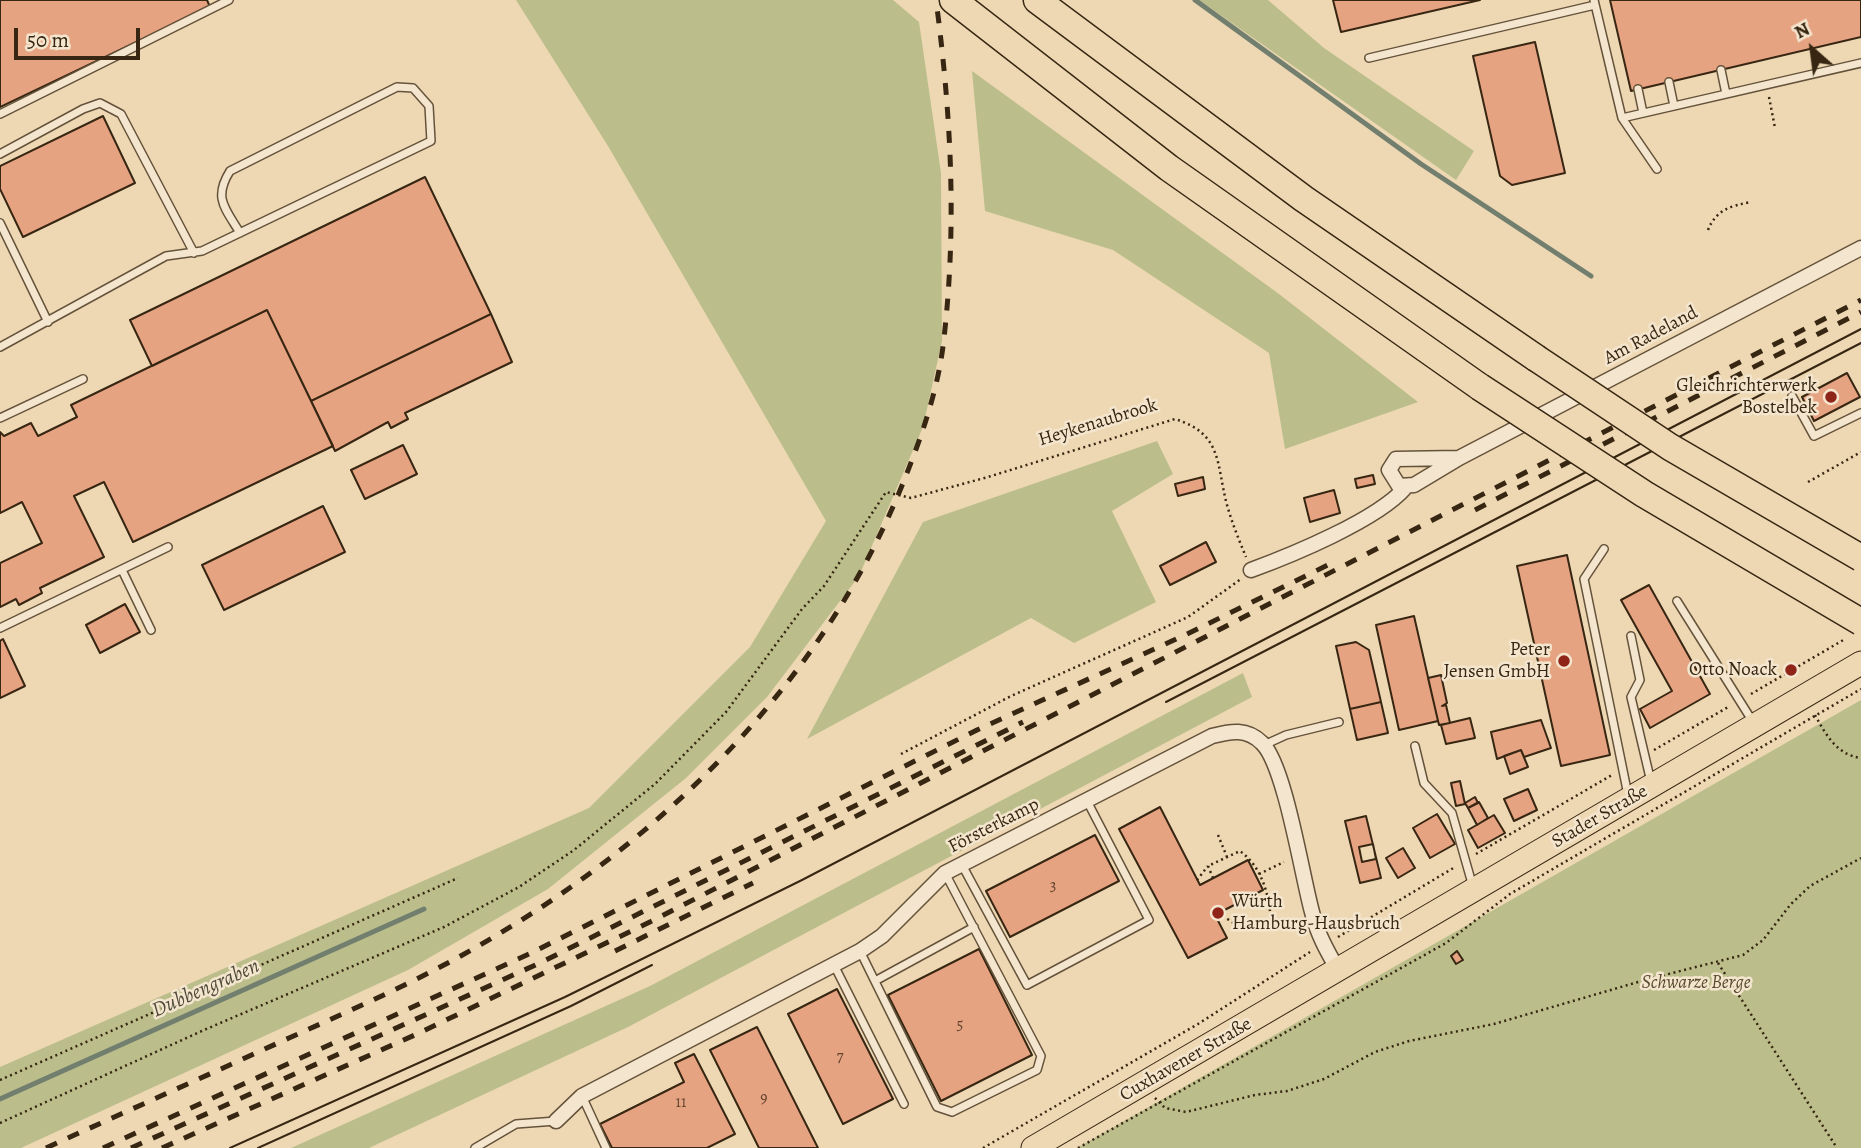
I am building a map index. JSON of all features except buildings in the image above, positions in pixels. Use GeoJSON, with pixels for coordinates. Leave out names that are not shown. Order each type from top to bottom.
{"type":"FeatureCollection","features":[{"type":"Feature","properties":{"kind":"highway"},"geometry":{"type":"LineString","coordinates":[[1037,0],[1304,199],[1536,358],[1670,447],[1861,558]]}},
{"type":"Feature","properties":{"kind":"highway"},"geometry":{"type":"LineString","coordinates":[[955,2],[1169,168],[1480,387],[1856,629]]}},
{"type":"Feature","properties":{"kind":"main road","name":"Stader Straße"},"geometry":{"type":"LineString","coordinates":[[1338,970],[1755,726],[1810,706],[1861,663]]}},
{"type":"Feature","properties":{"kind":"main road","name":"Cuxhavener Straße"},"geometry":{"type":"LineString","coordinates":[[1033,1148],[1338,970]]}},
{"type":"Feature","properties":{"kind":"street","name":"Am Radeland"},"geometry":{"type":"LineString","coordinates":[[1459,458],[1396,458],[1389,470],[1390,476],[1405,488],[1425,480],[1459,458],[1861,248]]}},
{"type":"Feature","properties":{"kind":"street"},"geometry":{"type":"LineString","coordinates":[[1251,570],[1349,526],[1396,498],[1405,488]]}},
{"type":"Feature","properties":{"kind":"street","name":"Försterkamp"},"geometry":{"type":"LineString","coordinates":[[556,1121],[582,1096],[860,951],[882,936],[945,873],[1212,736],[1231,731],[1246,732],[1264,745]]}},
{"type":"Feature","properties":{"kind":"street"},"geometry":{"type":"LineString","coordinates":[[1264,745],[1275,763],[1298,859],[1323,944],[1338,970]]}},
{"type":"Feature","properties":{"kind":"lane"},"geometry":{"type":"LineString","coordinates":[[0,114],[229,0]]}},
{"type":"Feature","properties":{"kind":"lane"},"geometry":{"type":"LineString","coordinates":[[1369,58],[1595,2],[1622,118],[1657,169]]}},
{"type":"Feature","properties":{"kind":"lane"},"geometry":{"type":"LineString","coordinates":[[1622,118],[1861,63]]}},
{"type":"Feature","properties":{"kind":"lane"},"geometry":{"type":"LineString","coordinates":[[1721,70],[1726,94]]}},
{"type":"Feature","properties":{"kind":"lane"},"geometry":{"type":"LineString","coordinates":[[1669,82],[1674,106]]}},
{"type":"Feature","properties":{"kind":"lane"},"geometry":{"type":"LineString","coordinates":[[0,347],[166,256],[194,253],[240,233],[431,141],[429,106],[413,88],[397,87],[230,171],[220,186],[221,202],[240,233]]}},
{"type":"Feature","properties":{"kind":"lane"},"geometry":{"type":"LineString","coordinates":[[1638,89],[1643,113]]}},
{"type":"Feature","properties":{"kind":"lane"},"geometry":{"type":"LineString","coordinates":[[0,154],[83,109],[100,103],[121,114],[194,253]]}},
{"type":"Feature","properties":{"kind":"lane"},"geometry":{"type":"LineString","coordinates":[[0,223],[48,322]]}},
{"type":"Feature","properties":{"kind":"lane"},"geometry":{"type":"LineString","coordinates":[[0,418],[83,379]]}},
{"type":"Feature","properties":{"kind":"lane"},"geometry":{"type":"LineString","coordinates":[[1792,396],[1814,436],[1861,413]]}},
{"type":"Feature","properties":{"kind":"lane"},"geometry":{"type":"LineString","coordinates":[[0,628],[168,547]]}},
{"type":"Feature","properties":{"kind":"lane"},"geometry":{"type":"LineString","coordinates":[[1604,549],[1584,579],[1629,799]]}},
{"type":"Feature","properties":{"kind":"lane"},"geometry":{"type":"LineString","coordinates":[[121,570],[151,630]]}},
{"type":"Feature","properties":{"kind":"lane"},"geometry":{"type":"LineString","coordinates":[[1677,601],[1755,726]]}},
{"type":"Feature","properties":{"kind":"lane"},"geometry":{"type":"LineString","coordinates":[[1631,636],[1640,680],[1631,697],[1652,786]]}},
{"type":"Feature","properties":{"kind":"lane"},"geometry":{"type":"LineString","coordinates":[[1264,745],[1339,722]]}},
{"type":"Feature","properties":{"kind":"lane"},"geometry":{"type":"LineString","coordinates":[[1415,746],[1424,783],[1452,813],[1474,891]]}},
{"type":"Feature","properties":{"kind":"lane"},"geometry":{"type":"LineString","coordinates":[[962,864],[1027,985],[1149,920],[1087,800]]}},
{"type":"Feature","properties":{"kind":"lane"},"geometry":{"type":"LineString","coordinates":[[860,951],[937,1107],[951,1112],[1037,1070],[1041,1056],[945,873]]}},
{"type":"Feature","properties":{"kind":"lane"},"geometry":{"type":"LineString","coordinates":[[875,981],[974,928]]}},
{"type":"Feature","properties":{"kind":"lane"},"geometry":{"type":"LineString","coordinates":[[833,964],[904,1104]]}},
{"type":"Feature","properties":{"kind":"lane"},"geometry":{"type":"LineString","coordinates":[[582,1096],[606,1148]]}},
{"type":"Feature","properties":{"kind":"lane"},"geometry":{"type":"LineString","coordinates":[[475,1148],[516,1124],[556,1121]]}},
{"type":"Feature","properties":{"kind":"path"},"geometry":{"type":"LineString","coordinates":[[1771,110],[1775,128]]}},
{"type":"Feature","properties":{"kind":"path"},"geometry":{"type":"LineString","coordinates":[[1708,230],[1712,220],[1727,207],[1751,202]]}},
{"type":"Feature","properties":{"kind":"path","name":"Heykenaubrook"},"geometry":{"type":"LineString","coordinates":[[0,1123],[204,1030],[444,927],[543,871],[630,806],[726,712],[802,609],[824,586],[886,492],[911,498],[1175,419],[1198,428],[1212,443],[1227,503],[1251,570]]}},
{"type":"Feature","properties":{"kind":"path"},"geometry":{"type":"LineString","coordinates":[[1808,482],[1861,452]]}},
{"type":"Feature","properties":{"kind":"path"},"geometry":{"type":"LineString","coordinates":[[901,754],[1011,696],[1188,617],[1225,594],[1251,570]]}},
{"type":"Feature","properties":{"kind":"path"},"geometry":{"type":"LineString","coordinates":[[1645,756],[1856,629]]}},
{"type":"Feature","properties":{"kind":"path"},"geometry":{"type":"LineString","coordinates":[[1078,1148],[1446,943],[1510,894],[1810,706],[1861,689]]}},
{"type":"Feature","properties":{"kind":"path"},"geometry":{"type":"LineString","coordinates":[[1810,706],[1840,751],[1849,757],[1861,758]]}},
{"type":"Feature","properties":{"kind":"path"},"geometry":{"type":"LineString","coordinates":[[983,1148],[1198,1024],[1323,944],[1355,928],[1465,860],[1623,769]]}},
{"type":"Feature","properties":{"kind":"path"},"geometry":{"type":"LineString","coordinates":[[1218,835],[1227,856]]}},
{"type":"Feature","properties":{"kind":"path"},"geometry":{"type":"LineString","coordinates":[[1197,880],[1208,866],[1240,850],[1251,859],[1266,887],[1270,911]]}},
{"type":"Feature","properties":{"kind":"path"},"geometry":{"type":"LineString","coordinates":[[1146,1083],[1158,1103],[1175,1111],[1195,1112],[1255,1095],[1287,1091],[1324,1079],[1375,1052],[1409,1041],[1494,1024],[1645,979],[1718,963],[1743,955],[1763,940],[1791,904],[1810,886],[1861,858]]}},
{"type":"Feature","properties":{"kind":"path"},"geometry":{"type":"LineString","coordinates":[[1259,874],[1298,859]]}},
{"type":"Feature","properties":{"kind":"path"},"geometry":{"type":"LineString","coordinates":[[1208,866],[1213,878]]}},
{"type":"Feature","properties":{"kind":"path"},"geometry":{"type":"LineString","coordinates":[[0,1080],[458,878]]}},
{"type":"Feature","properties":{"kind":"path"},"geometry":{"type":"LineString","coordinates":[[1218,913],[1240,927]]}},
{"type":"Feature","properties":{"kind":"path"},"geometry":{"type":"LineString","coordinates":[[1718,963],[1837,1148]]}},
{"type":"Feature","properties":{"kind":"green space"},"geometry":{"type":"Polygon","coordinates":[[[516,0],[893,0],[919,22],[941,173],[942,341],[923,427],[859,576],[767,697],[686,778],[548,889],[408,970],[21,1148],[0,1148],[0,1067],[589,808],[750,647],[826,521],[608,146],[516,0]]]}},
{"type":"Feature","properties":{"kind":"green space"},"geometry":{"type":"Polygon","coordinates":[[[1199,0],[1268,0],[1324,48],[1474,151],[1456,180],[1199,0]]]}},
{"type":"Feature","properties":{"kind":"green space"},"geometry":{"type":"Polygon","coordinates":[[[972,71],[1279,294],[1418,402],[1285,449],[1269,353],[1113,250],[985,211],[972,71]]]}},
{"type":"Feature","properties":{"kind":"green space"},"geometry":{"type":"Polygon","coordinates":[[[1157,441],[1173,474],[1112,511],[1156,602],[1074,643],[1031,618],[807,739],[923,522],[1157,441]]]}},
{"type":"Feature","properties":{"kind":"green space"},"geometry":{"type":"Polygon","coordinates":[[[1243,673],[1252,697],[628,1027],[369,1148],[291,1148],[650,986],[1243,673]]]}},
{"type":"Feature","properties":{"kind":"green space","name":"Schwarze Berge"},"geometry":{"type":"Polygon","coordinates":[[[1861,700],[1861,1148],[1077,1148],[1861,700]]]}},
{"type":"Feature","properties":{"kind":"waterway"},"geometry":{"type":"LineString","coordinates":[[1195,0],[1421,164],[1591,276]]}},
{"type":"Feature","properties":{"kind":"waterway","name":"Dubbengraben"},"geometry":{"type":"LineString","coordinates":[[0,1099],[424,909]]}},
{"type":"Feature","properties":{"kind":"tram line"},"geometry":{"type":"LineString","coordinates":[[230,1148],[565,997],[802,880],[1861,329]]}},
{"type":"Feature","properties":{"kind":"tram line"},"geometry":{"type":"LineString","coordinates":[[1166,702],[1861,343]]}},
{"type":"Feature","properties":{"kind":"tram line"},"geometry":{"type":"LineString","coordinates":[[258,1148],[571,1006],[652,965]]}},
{"type":"Feature","properties":{"kind":"railway"},"geometry":{"type":"LineString","coordinates":[[46,1148],[392,991],[492,938],[558,896],[622,849],[681,798],[737,742],[788,682],[833,618],[873,550],[912,461],[938,374],[948,295],[951,211],[949,127],[936,0]]}},
{"type":"Feature","properties":{"kind":"railway"},"geometry":{"type":"LineString","coordinates":[[162,1148],[417,1034],[652,921],[1861,300]]}},
{"type":"Feature","properties":{"kind":"railway"},"geometry":{"type":"LineString","coordinates":[[1475,510],[1861,312]]}},
{"type":"Feature","properties":{"kind":"railway"},"geometry":{"type":"LineString","coordinates":[[103,1148],[529,954],[977,730],[1185,635],[1332,563]]}},
{"type":"Feature","properties":{"kind":"railway"},"geometry":{"type":"LineString","coordinates":[[131,1148],[542,962],[1023,722]]}},
{"type":"Feature","properties":{"kind":"railway"},"geometry":{"type":"LineString","coordinates":[[615,951],[753,883]]}},
{"type":"Feature","properties":{"kind":"place","name":"Gleichrichterwerk Bostelbek"},"geometry":{"type":"Point","coordinates":[1831,397]}},
{"type":"Feature","properties":{"kind":"place","name":"Peter Jensen GmbH"},"geometry":{"type":"Point","coordinates":[1564,661]}},
{"type":"Feature","properties":{"kind":"place","name":"Otto Noack"},"geometry":{"type":"Point","coordinates":[1791,670]}},
{"type":"Feature","properties":{"kind":"place","name":"Würth Hamburg-Hausbruch"},"geometry":{"type":"Point","coordinates":[1218,913]}}]}
